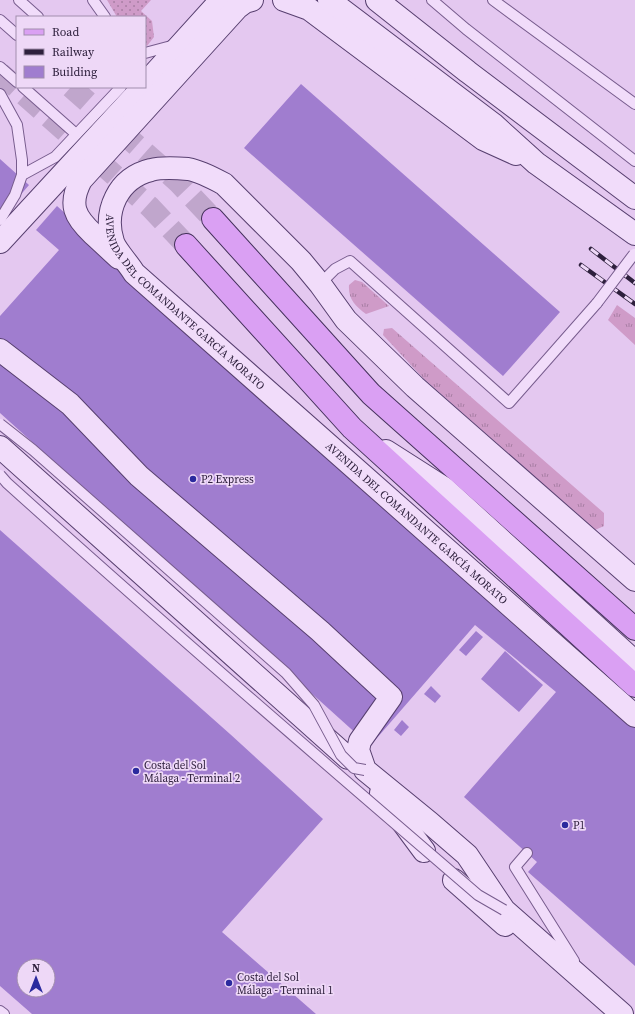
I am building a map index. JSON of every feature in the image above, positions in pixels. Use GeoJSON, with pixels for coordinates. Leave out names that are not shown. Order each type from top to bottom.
{"type":"FeatureCollection","features":[{"type":"Feature","properties":{"kind":"main road"},"geometry":{"type":"LineString","coordinates":[[213,220],[371,394],[635,629]]}},
{"type":"Feature","properties":{"kind":"main road"},"geometry":{"type":"LineString","coordinates":[[186,245],[352,428],[635,686]]}},
{"type":"Feature","properties":{"kind":"street"},"geometry":{"type":"LineString","coordinates":[[134,273],[81,222],[75,212],[73,201],[76,189],[81,180],[237,8],[245,2],[252,0]]}},
{"type":"Feature","properties":{"kind":"street"},"geometry":{"type":"LineString","coordinates":[[284,0],[309,9],[484,139],[536,163]]}},
{"type":"Feature","properties":{"kind":"street"},"geometry":{"type":"LineString","coordinates":[[329,0],[493,124],[536,163],[634,244]]}},
{"type":"Feature","properties":{"kind":"street"},"geometry":{"type":"LineString","coordinates":[[377,0],[468,72],[635,198]]}},
{"type":"Feature","properties":{"kind":"street"},"geometry":{"type":"LineString","coordinates":[[149,77],[182,43],[208,10]]}},
{"type":"Feature","properties":{"kind":"street"},"geometry":{"type":"LineString","coordinates":[[0,242],[142,88]]}},
{"type":"Feature","properties":{"kind":"street","name":"AVENIDA DEL COMANDANTE GARCÍA MORATO"},"geometry":{"type":"LineString","coordinates":[[635,580],[415,387],[346,320],[301,261],[224,184],[210,176],[189,169],[176,168],[151,170],[133,177],[121,188],[113,202],[109,221],[113,244],[134,273],[635,716]]}},
{"type":"Feature","properties":{"kind":"street"},"geometry":{"type":"LineString","coordinates":[[0,350],[70,404],[139,476],[320,631],[391,697],[360,741],[358,750],[365,770],[467,855],[504,910],[622,1014]]}},
{"type":"Feature","properties":{"kind":"street"},"geometry":{"type":"LineString","coordinates":[[352,428],[444,488],[635,662]]}},
{"type":"Feature","properties":{"kind":"street"},"geometry":{"type":"LineString","coordinates":[[0,447],[368,776],[431,860],[607,1014]]}},
{"type":"Feature","properties":{"kind":"lane"},"geometry":{"type":"LineString","coordinates":[[19,0],[37,16]]}},
{"type":"Feature","properties":{"kind":"lane"},"geometry":{"type":"LineString","coordinates":[[93,0],[104,16]]}},
{"type":"Feature","properties":{"kind":"lane"},"geometry":{"type":"LineString","coordinates":[[432,0],[466,29],[635,161]]}},
{"type":"Feature","properties":{"kind":"lane"},"geometry":{"type":"LineString","coordinates":[[493,0],[635,104]]}},
{"type":"Feature","properties":{"kind":"lane"},"geometry":{"type":"LineString","coordinates":[[0,20],[16,34]]}},
{"type":"Feature","properties":{"kind":"lane"},"geometry":{"type":"LineString","coordinates":[[146,53],[182,43]]}},
{"type":"Feature","properties":{"kind":"lane"},"geometry":{"type":"LineString","coordinates":[[0,67],[16,81]]}},
{"type":"Feature","properties":{"kind":"lane"},"geometry":{"type":"LineString","coordinates":[[24,88],[76,134]]}},
{"type":"Feature","properties":{"kind":"lane"},"geometry":{"type":"LineString","coordinates":[[22,175],[55,157],[120,88]]}},
{"type":"Feature","properties":{"kind":"lane"},"geometry":{"type":"LineString","coordinates":[[0,94],[17,125],[22,160],[22,175],[16,195],[0,220]]}},
{"type":"Feature","properties":{"kind":"lane"},"geometry":{"type":"LineString","coordinates":[[320,284],[335,269],[350,261],[509,403],[598,303],[634,244]]}},
{"type":"Feature","properties":{"kind":"lane"},"geometry":{"type":"LineString","coordinates":[[0,424],[33,450],[286,673],[314,705],[341,755],[354,768],[365,770]]}},
{"type":"Feature","properties":{"kind":"lane"},"geometry":{"type":"LineString","coordinates":[[0,475],[72,542],[466,885],[478,895],[504,910]]}},
{"type":"Feature","properties":{"kind":"lane"},"geometry":{"type":"LineString","coordinates":[[527,853],[515,867],[586,982]]}},
{"type":"Feature","properties":{"kind":"lane"},"geometry":{"type":"LineString","coordinates":[[0,1011],[4,1014]]}},
{"type":"Feature","properties":{"kind":"green space"},"geometry":{"type":"Polygon","coordinates":[[[107,0],[151,0],[141,11],[152,21],[154,37],[147,46],[146,16],[116,16],[107,0]]]}},
{"type":"Feature","properties":{"kind":"green space"},"geometry":{"type":"Polygon","coordinates":[[[355,280],[362,282],[389,306],[366,314],[362,311],[353,302],[349,290],[349,285],[355,280]]]}},
{"type":"Feature","properties":{"kind":"green space"},"geometry":{"type":"Polygon","coordinates":[[[617,305],[635,318],[635,345],[608,320],[617,305]]]}},
{"type":"Feature","properties":{"kind":"green space"},"geometry":{"type":"Polygon","coordinates":[[[392,328],[604,513],[604,526],[595,530],[423,378],[383,335],[384,329],[392,328]]]}},
{"type":"Feature","properties":{"kind":"building"},"geometry":{"type":"Polygon","coordinates":[[[301,84],[560,312],[503,376],[244,148],[301,84]]]}},
{"type":"Feature","properties":{"kind":"building"},"geometry":{"type":"Polygon","coordinates":[[[0,159],[29,185],[0,219],[0,159]]]}},
{"type":"Feature","properties":{"kind":"building","name":"P2 Express"},"geometry":{"type":"Polygon","coordinates":[[[57,206],[635,722],[635,966],[528,872],[537,862],[464,797],[556,692],[475,625],[370,746],[0,413],[0,316],[59,250],[36,230],[57,206]]]}},
{"type":"Feature","properties":{"kind":"building","name":"Costa del Sol Málaga - Terminal 2"},"geometry":{"type":"Polygon","coordinates":[[[0,530],[230,734],[323,819],[222,932],[316,1014],[32,1014],[0,986],[0,530]]]}},
{"type":"Feature","properties":{"kind":"building"},"geometry":{"type":"Polygon","coordinates":[[[476,631],[483,637],[466,656],[459,650],[476,631]]]}},
{"type":"Feature","properties":{"kind":"building"},"geometry":{"type":"Polygon","coordinates":[[[505,651],[543,685],[519,712],[481,679],[505,651]]]}},
{"type":"Feature","properties":{"kind":"building"},"geometry":{"type":"Polygon","coordinates":[[[431,686],[441,696],[435,703],[424,694],[431,686]]]}},
{"type":"Feature","properties":{"kind":"building"},"geometry":{"type":"Polygon","coordinates":[[[402,720],[409,727],[401,736],[394,730],[402,720]]]}},
{"type":"Feature","properties":{"kind":"tunnel"},"geometry":{"type":"LineString","coordinates":[[0,73],[16,87]]}},
{"type":"Feature","properties":{"kind":"tunnel"},"geometry":{"type":"LineString","coordinates":[[17,88],[150,207],[186,245]]}},
{"type":"Feature","properties":{"kind":"tunnel"},"geometry":{"type":"LineString","coordinates":[[72,88],[178,182],[213,219]]}},
{"type":"Feature","properties":{"kind":"railway"},"geometry":{"type":"LineString","coordinates":[[591,249],[635,283]]}},
{"type":"Feature","properties":{"kind":"railway"},"geometry":{"type":"LineString","coordinates":[[581,265],[635,304]]}},
{"type":"Feature","properties":{"kind":"place","name":"P2 Express"},"geometry":{"type":"Point","coordinates":[193,479]}},
{"type":"Feature","properties":{"kind":"place","name":"Costa del Sol Málaga - Terminal 2"},"geometry":{"type":"Point","coordinates":[136,771]}},
{"type":"Feature","properties":{"kind":"place","name":"P1"},"geometry":{"type":"Point","coordinates":[565,825]}},
{"type":"Feature","properties":{"kind":"place","name":"Costa del Sol Málaga - Terminal 1"},"geometry":{"type":"Point","coordinates":[229,983]}}]}
